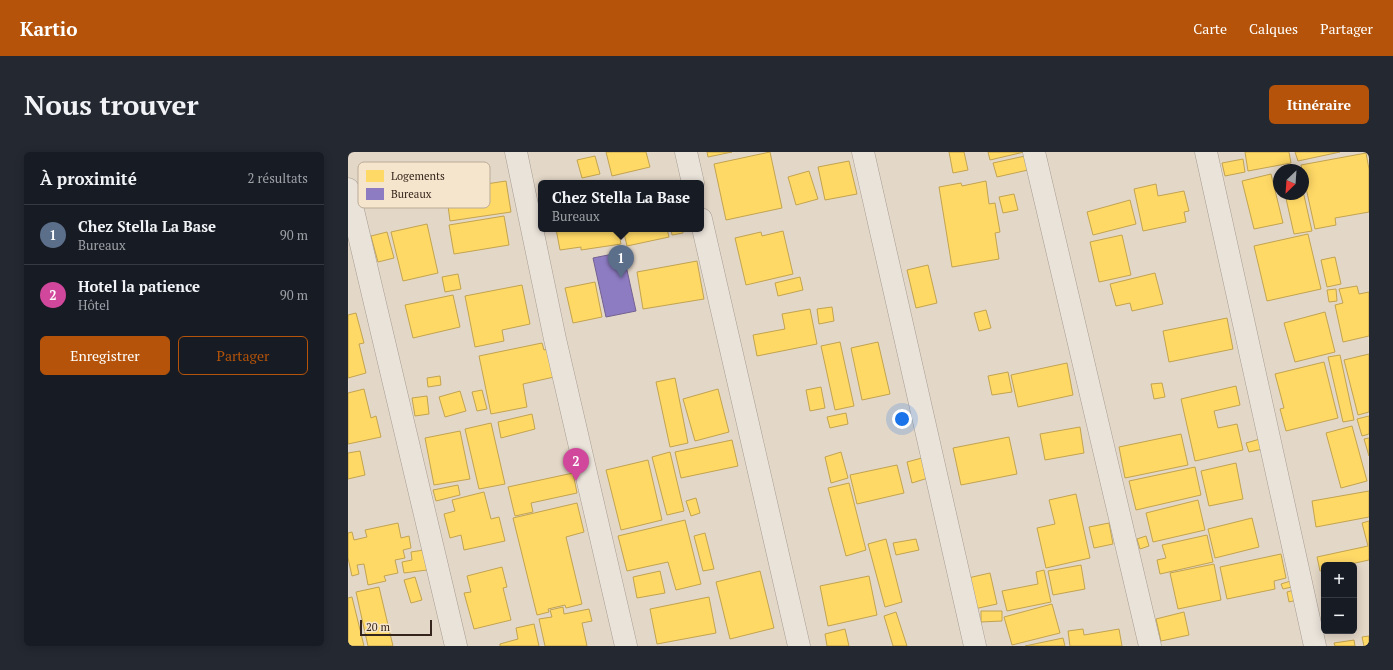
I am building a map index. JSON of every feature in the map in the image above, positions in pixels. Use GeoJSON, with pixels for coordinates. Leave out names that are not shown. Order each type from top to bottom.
{"type":"FeatureCollection","features":[{"type":"Feature","properties":{"kind":"street"},"geometry":{"type":"LineString","coordinates":[[516,152],[555,339],[626,646]]}},
{"type":"Feature","properties":{"kind":"street"},"geometry":{"type":"LineString","coordinates":[[686,152],[692,180]]}},
{"type":"Feature","properties":{"kind":"street"},"geometry":{"type":"LineString","coordinates":[[863,152],[975,646]]}},
{"type":"Feature","properties":{"kind":"street"},"geometry":{"type":"LineString","coordinates":[[1034,152],[1150,646]]}},
{"type":"Feature","properties":{"kind":"street"},"geometry":{"type":"LineString","coordinates":[[1206,152],[1315,646]]}},
{"type":"Feature","properties":{"kind":"street"},"geometry":{"type":"LineString","coordinates":[[348,189],[456,646]]}},
{"type":"Feature","properties":{"kind":"street"},"geometry":{"type":"LineString","coordinates":[[704,232],[799,646]]}},
{"type":"Feature","properties":{"kind":"building: Logements"},"geometry":{"type":"Polygon","coordinates":[[[606,152],[646,152],[650,167],[612,176],[606,152]]]}},
{"type":"Feature","properties":{"kind":"building: Logements"},"geometry":{"type":"Polygon","coordinates":[[[707,152],[732,152],[708,157],[707,152]]]}},
{"type":"Feature","properties":{"kind":"building: Logements"},"geometry":{"type":"Polygon","coordinates":[[[770,152],[782,208],[726,220],[714,164],[770,152]]]}},
{"type":"Feature","properties":{"kind":"building: Logements"},"geometry":{"type":"Polygon","coordinates":[[[949,152],[964,152],[968,170],[953,173],[949,152]]]}},
{"type":"Feature","properties":{"kind":"building: Logements"},"geometry":{"type":"Polygon","coordinates":[[[988,152],[1024,152],[990,160],[988,152]]]}},
{"type":"Feature","properties":{"kind":"building: Logements"},"geometry":{"type":"Polygon","coordinates":[[[1245,152],[1289,152],[1291,163],[1273,164],[1273,166],[1248,171],[1245,152]]]}},
{"type":"Feature","properties":{"kind":"building: Logements"},"geometry":{"type":"Polygon","coordinates":[[[1295,152],[1340,152],[1298,161],[1295,152]]]}},
{"type":"Feature","properties":{"kind":"building: Logements"},"geometry":{"type":"Polygon","coordinates":[[[1366,153],[1369,169],[1369,212],[1335,218],[1336,225],[1315,229],[1309,200],[1309,164],[1306,164],[1366,153]]]}},
{"type":"Feature","properties":{"kind":"building: Logements"},"geometry":{"type":"Polygon","coordinates":[[[595,156],[600,174],[582,178],[577,160],[595,156]]]}},
{"type":"Feature","properties":{"kind":"building: Logements"},"geometry":{"type":"Polygon","coordinates":[[[1025,156],[1028,170],[997,177],[993,163],[1025,156]]]}},
{"type":"Feature","properties":{"kind":"building: Logements"},"geometry":{"type":"Polygon","coordinates":[[[1243,159],[1245,172],[1225,176],[1222,163],[1243,159]]]}},
{"type":"Feature","properties":{"kind":"building: Logements"},"geometry":{"type":"Polygon","coordinates":[[[849,161],[857,194],[825,200],[818,167],[849,161]]]}},
{"type":"Feature","properties":{"kind":"building: Logements"},"geometry":{"type":"Polygon","coordinates":[[[809,171],[818,199],[796,205],[788,177],[809,171]]]}},
{"type":"Feature","properties":{"kind":"building: Logements"},"geometry":{"type":"Polygon","coordinates":[[[1271,174],[1273,182],[1273,200],[1277,200],[1283,223],[1254,229],[1242,181],[1271,174]]]}},
{"type":"Feature","properties":{"kind":"building: Logements"},"geometry":{"type":"Polygon","coordinates":[[[506,181],[511,212],[450,221],[448,208],[490,208],[490,183],[506,181]]]}},
{"type":"Feature","properties":{"kind":"building: Logements"},"geometry":{"type":"Polygon","coordinates":[[[986,181],[989,204],[995,203],[1000,232],[995,233],[999,259],[952,267],[939,187],[961,183],[962,186],[986,181]]]}},
{"type":"Feature","properties":{"kind":"building: Logements"},"geometry":{"type":"Polygon","coordinates":[[[1156,184],[1158,196],[1184,191],[1189,211],[1184,212],[1186,222],[1143,231],[1134,189],[1156,184]]]}},
{"type":"Feature","properties":{"kind":"building: Logements"},"geometry":{"type":"Polygon","coordinates":[[[1014,194],[1018,210],[1003,213],[999,197],[1014,194]]]}},
{"type":"Feature","properties":{"kind":"building: Logements"},"geometry":{"type":"Polygon","coordinates":[[[1130,200],[1136,224],[1093,235],[1087,212],[1130,200]]]}},
{"type":"Feature","properties":{"kind":"building: Logements"},"geometry":{"type":"Polygon","coordinates":[[[1286,200],[1305,200],[1312,231],[1294,234],[1286,200]]]}},
{"type":"Feature","properties":{"kind":"building: Logements"},"geometry":{"type":"Polygon","coordinates":[[[504,216],[509,245],[454,254],[449,225],[504,216]]]}},
{"type":"Feature","properties":{"kind":"building: Logements"},"geometry":{"type":"Polygon","coordinates":[[[427,224],[438,273],[403,281],[391,232],[427,224]]]}},
{"type":"Feature","properties":{"kind":"building: Logements"},"geometry":{"type":"Polygon","coordinates":[[[783,231],[793,274],[746,285],[735,238],[761,232],[762,236],[783,231]]]}},
{"type":"Feature","properties":{"kind":"building: Logements"},"geometry":{"type":"Polygon","coordinates":[[[387,232],[394,258],[378,262],[371,236],[387,232]]]}},
{"type":"Feature","properties":{"kind":"building: Logements"},"geometry":{"type":"Polygon","coordinates":[[[557,232],[619,232],[621,244],[581,250],[581,247],[560,250],[557,232]]]}},
{"type":"Feature","properties":{"kind":"building: Logements"},"geometry":{"type":"Polygon","coordinates":[[[624,232],[668,232],[669,237],[627,246],[624,232]]]}},
{"type":"Feature","properties":{"kind":"building: Logements"},"geometry":{"type":"Polygon","coordinates":[[[672,232],[683,232],[683,233],[672,235],[672,232]]]}},
{"type":"Feature","properties":{"kind":"building: Logements"},"geometry":{"type":"Polygon","coordinates":[[[1308,234],[1321,289],[1267,301],[1254,246],[1308,234]]]}},
{"type":"Feature","properties":{"kind":"building: Logements"},"geometry":{"type":"Polygon","coordinates":[[[1122,235],[1131,275],[1099,282],[1090,242],[1122,235]]]}},
{"type":"Feature","properties":{"kind":"building: Logements"},"geometry":{"type":"Polygon","coordinates":[[[1335,257],[1341,284],[1327,287],[1321,260],[1335,257]]]}},
{"type":"Feature","properties":{"kind":"building: Logements"},"geometry":{"type":"Polygon","coordinates":[[[697,261],[704,299],[643,309],[637,272],[697,261]]]}},
{"type":"Feature","properties":{"kind":"building: Logements"},"geometry":{"type":"Polygon","coordinates":[[[928,265],[937,303],[916,308],[907,270],[928,265]]]}},
{"type":"Feature","properties":{"kind":"building: Logements"},"geometry":{"type":"Polygon","coordinates":[[[1155,273],[1163,304],[1132,311],[1130,303],[1116,306],[1110,284],[1155,273]]]}},
{"type":"Feature","properties":{"kind":"building: Logements"},"geometry":{"type":"Polygon","coordinates":[[[458,274],[461,289],[445,292],[442,277],[458,274]]]}},
{"type":"Feature","properties":{"kind":"building: Logements"},"geometry":{"type":"Polygon","coordinates":[[[800,277],[803,290],[778,296],[775,283],[800,277]]]}},
{"type":"Feature","properties":{"kind":"building: Logements"},"geometry":{"type":"Polygon","coordinates":[[[595,282],[602,317],[573,323],[565,288],[595,282]]]}},
{"type":"Feature","properties":{"kind":"building: Logements"},"geometry":{"type":"Polygon","coordinates":[[[522,285],[530,324],[502,330],[504,341],[475,347],[465,296],[522,285]]]}},
{"type":"Feature","properties":{"kind":"building: Logements"},"geometry":{"type":"Polygon","coordinates":[[[1357,286],[1359,294],[1369,292],[1369,336],[1343,342],[1335,305],[1343,303],[1339,289],[1357,286]]]}},
{"type":"Feature","properties":{"kind":"building: Logements"},"geometry":{"type":"Polygon","coordinates":[[[1336,289],[1337,301],[1329,302],[1327,290],[1336,289]]]}},
{"type":"Feature","properties":{"kind":"building: Logements"},"geometry":{"type":"Polygon","coordinates":[[[453,295],[460,327],[413,338],[405,305],[453,295]]]}},
{"type":"Feature","properties":{"kind":"building: Logements"},"geometry":{"type":"Polygon","coordinates":[[[832,307],[834,321],[819,324],[817,309],[832,307]]]}},
{"type":"Feature","properties":{"kind":"building: Logements"},"geometry":{"type":"Polygon","coordinates":[[[810,309],[817,344],[757,356],[753,335],[785,329],[782,314],[810,309]]]}},
{"type":"Feature","properties":{"kind":"building: Logements"},"geometry":{"type":"Polygon","coordinates":[[[986,310],[991,328],[979,331],[974,313],[986,310]]]}},
{"type":"Feature","properties":{"kind":"building: Logements"},"geometry":{"type":"Polygon","coordinates":[[[1325,312],[1335,352],[1295,362],[1284,323],[1325,312]]]}},
{"type":"Feature","properties":{"kind":"building: Logements"},"geometry":{"type":"Polygon","coordinates":[[[356,313],[364,343],[359,344],[366,373],[348,378],[348,315],[356,313]]]}},
{"type":"Feature","properties":{"kind":"building: Logements"},"geometry":{"type":"Polygon","coordinates":[[[1227,318],[1233,349],[1169,362],[1163,331],[1227,318]]]}},
{"type":"Feature","properties":{"kind":"building: Logements"},"geometry":{"type":"Polygon","coordinates":[[[840,342],[854,406],[835,410],[821,346],[840,342]]]}},
{"type":"Feature","properties":{"kind":"building: Logements"},"geometry":{"type":"Polygon","coordinates":[[[878,342],[890,394],[862,400],[851,348],[878,342]]]}},
{"type":"Feature","properties":{"kind":"building: Logements"},"geometry":{"type":"Polygon","coordinates":[[[542,343],[544,350],[549,349],[554,377],[523,384],[527,407],[491,414],[479,356],[542,343]]]}},
{"type":"Feature","properties":{"kind":"building: Logements"},"geometry":{"type":"Polygon","coordinates":[[[1369,354],[1369,412],[1358,415],[1344,360],[1369,354]]]}},
{"type":"Feature","properties":{"kind":"building: Logements"},"geometry":{"type":"Polygon","coordinates":[[[1340,355],[1354,420],[1343,422],[1328,357],[1340,355]]]}},
{"type":"Feature","properties":{"kind":"building: Logements"},"geometry":{"type":"Polygon","coordinates":[[[1324,362],[1338,418],[1286,431],[1280,409],[1284,408],[1275,374],[1324,362]]]}},
{"type":"Feature","properties":{"kind":"building: Logements"},"geometry":{"type":"Polygon","coordinates":[[[1067,363],[1073,395],[1018,407],[1011,375],[1067,363]]]}},
{"type":"Feature","properties":{"kind":"building: Logements"},"geometry":{"type":"Polygon","coordinates":[[[1008,372],[1012,392],[992,395],[988,376],[1008,372]]]}},
{"type":"Feature","properties":{"kind":"building: Logements"},"geometry":{"type":"Polygon","coordinates":[[[440,376],[441,385],[428,387],[427,378],[440,376]]]}},
{"type":"Feature","properties":{"kind":"building: Logements"},"geometry":{"type":"Polygon","coordinates":[[[675,378],[688,443],[670,447],[656,382],[675,378]]]}},
{"type":"Feature","properties":{"kind":"building: Logements"},"geometry":{"type":"Polygon","coordinates":[[[1162,383],[1165,397],[1154,399],[1151,384],[1162,383]]]}},
{"type":"Feature","properties":{"kind":"building: Logements"},"geometry":{"type":"Polygon","coordinates":[[[1236,386],[1240,405],[1214,411],[1218,428],[1237,424],[1243,450],[1195,461],[1181,399],[1236,386]]]}},
{"type":"Feature","properties":{"kind":"building: Logements"},"geometry":{"type":"Polygon","coordinates":[[[821,387],[825,408],[810,411],[806,390],[821,387]]]}},
{"type":"Feature","properties":{"kind":"building: Logements"},"geometry":{"type":"Polygon","coordinates":[[[364,389],[371,418],[376,416],[381,437],[348,444],[348,393],[364,389]]]}},
{"type":"Feature","properties":{"kind":"building: Logements"},"geometry":{"type":"Polygon","coordinates":[[[718,389],[729,432],[695,441],[683,399],[718,389]]]}},
{"type":"Feature","properties":{"kind":"building: Logements"},"geometry":{"type":"Polygon","coordinates":[[[482,390],[487,409],[477,411],[472,392],[482,390]]]}},
{"type":"Feature","properties":{"kind":"building: Logements"},"geometry":{"type":"Polygon","coordinates":[[[460,391],[466,411],[445,417],[439,397],[460,391]]]}},
{"type":"Feature","properties":{"kind":"building: Logements"},"geometry":{"type":"Polygon","coordinates":[[[427,396],[429,414],[415,416],[412,398],[427,396]]]}},
{"type":"Feature","properties":{"kind":"building: Logements"},"geometry":{"type":"Polygon","coordinates":[[[846,413],[848,424],[830,428],[827,417],[846,413]]]}},
{"type":"Feature","properties":{"kind":"building: Logements"},"geometry":{"type":"Polygon","coordinates":[[[532,414],[535,429],[501,438],[498,422],[532,414]]]}},
{"type":"Feature","properties":{"kind":"building: Logements"},"geometry":{"type":"Polygon","coordinates":[[[1369,416],[1369,434],[1362,436],[1357,419],[1369,416]]]}},
{"type":"Feature","properties":{"kind":"building: Logements"},"geometry":{"type":"Polygon","coordinates":[[[491,423],[505,484],[479,489],[465,429],[491,423]]]}},
{"type":"Feature","properties":{"kind":"building: Logements"},"geometry":{"type":"Polygon","coordinates":[[[1352,426],[1367,481],[1341,488],[1326,433],[1352,426]]]}},
{"type":"Feature","properties":{"kind":"building: Logements"},"geometry":{"type":"Polygon","coordinates":[[[1080,427],[1084,453],[1045,460],[1040,434],[1080,427]]]}},
{"type":"Feature","properties":{"kind":"building: Logements"},"geometry":{"type":"Polygon","coordinates":[[[460,431],[470,479],[434,485],[425,438],[460,431]]]}},
{"type":"Feature","properties":{"kind":"building: Logements"},"geometry":{"type":"Polygon","coordinates":[[[1181,434],[1188,465],[1125,478],[1119,447],[1181,434]]]}},
{"type":"Feature","properties":{"kind":"building: Logements"},"geometry":{"type":"Polygon","coordinates":[[[1009,437],[1017,474],[961,485],[953,448],[1009,437]]]}},
{"type":"Feature","properties":{"kind":"building: Logements"},"geometry":{"type":"Polygon","coordinates":[[[1369,438],[1369,456],[1364,439],[1369,438]]]}},
{"type":"Feature","properties":{"kind":"building: Logements"},"geometry":{"type":"Polygon","coordinates":[[[1260,439],[1263,449],[1249,452],[1246,443],[1260,439]]]}},
{"type":"Feature","properties":{"kind":"building: Logements"},"geometry":{"type":"Polygon","coordinates":[[[732,440],[738,466],[681,478],[675,452],[732,440]]]}},
{"type":"Feature","properties":{"kind":"building: Logements"},"geometry":{"type":"Polygon","coordinates":[[[360,451],[365,475],[348,479],[348,453],[360,451]]]}},
{"type":"Feature","properties":{"kind":"building: Logements"},"geometry":{"type":"Polygon","coordinates":[[[670,452],[684,511],[667,515],[652,457],[670,452]]]}},
{"type":"Feature","properties":{"kind":"building: Logements"},"geometry":{"type":"Polygon","coordinates":[[[841,452],[848,478],[831,483],[825,457],[841,452]]]}},
{"type":"Feature","properties":{"kind":"building: Logements"},"geometry":{"type":"Polygon","coordinates":[[[922,458],[928,478],[912,483],[907,462],[922,458]]]}},
{"type":"Feature","properties":{"kind":"building: Logements"},"geometry":{"type":"Polygon","coordinates":[[[648,460],[662,520],[621,530],[606,470],[648,460]]]}},
{"type":"Feature","properties":{"kind":"building: Logements"},"geometry":{"type":"Polygon","coordinates":[[[1236,463],[1243,499],[1209,506],[1201,471],[1236,463]]]}},
{"type":"Feature","properties":{"kind":"building: Logements"},"geometry":{"type":"Polygon","coordinates":[[[897,465],[904,493],[857,504],[850,475],[897,465]]]}},
{"type":"Feature","properties":{"kind":"building: Logements"},"geometry":{"type":"Polygon","coordinates":[[[1195,467],[1201,495],[1136,510],[1129,481],[1195,467]]]}},
{"type":"Feature","properties":{"kind":"building: Logements"},"geometry":{"type":"Polygon","coordinates":[[[573,473],[577,493],[531,503],[533,512],[515,516],[508,487],[573,473]]]}},
{"type":"Feature","properties":{"kind":"building: Logements"},"geometry":{"type":"Polygon","coordinates":[[[849,483],[866,550],[846,556],[828,488],[849,483]]]}},
{"type":"Feature","properties":{"kind":"building: Logements"},"geometry":{"type":"Polygon","coordinates":[[[458,485],[460,495],[436,501],[433,490],[458,485]]]}},
{"type":"Feature","properties":{"kind":"building: Logements"},"geometry":{"type":"Polygon","coordinates":[[[1369,491],[1369,517],[1316,527],[1312,501],[1369,491]]]}},
{"type":"Feature","properties":{"kind":"building: Logements"},"geometry":{"type":"Polygon","coordinates":[[[484,492],[491,519],[499,517],[505,541],[464,550],[461,535],[450,538],[444,514],[455,511],[452,500],[484,492]]]}},
{"type":"Feature","properties":{"kind":"building: Logements"},"geometry":{"type":"Polygon","coordinates":[[[1076,494],[1090,558],[1046,568],[1037,528],[1055,524],[1049,500],[1076,494]]]}},
{"type":"Feature","properties":{"kind":"building: Logements"},"geometry":{"type":"Polygon","coordinates":[[[696,498],[700,513],[691,516],[686,501],[696,498]]]}},
{"type":"Feature","properties":{"kind":"building: Logements"},"geometry":{"type":"Polygon","coordinates":[[[1198,500],[1205,530],[1153,542],[1146,513],[1198,500]]]}},
{"type":"Feature","properties":{"kind":"building: Logements"},"geometry":{"type":"Polygon","coordinates":[[[577,503],[584,532],[566,537],[582,604],[566,608],[565,605],[548,609],[549,612],[537,615],[513,518],[577,503]]]}},
{"type":"Feature","properties":{"kind":"building: Logements"},"geometry":{"type":"Polygon","coordinates":[[[1252,518],[1259,547],[1215,558],[1208,529],[1252,518]]]}},
{"type":"Feature","properties":{"kind":"building: Logements"},"geometry":{"type":"Polygon","coordinates":[[[685,520],[701,584],[676,590],[668,562],[627,571],[618,536],[685,520]]]}},
{"type":"Feature","properties":{"kind":"building: Logements"},"geometry":{"type":"Polygon","coordinates":[[[1369,521],[1369,560],[1357,563],[1321,562],[1320,571],[1317,557],[1368,546],[1362,523],[1369,521]]]}},
{"type":"Feature","properties":{"kind":"building: Logements"},"geometry":{"type":"Polygon","coordinates":[[[398,523],[401,538],[409,536],[411,548],[403,550],[405,558],[395,560],[398,573],[384,576],[386,581],[368,585],[364,564],[357,565],[359,574],[352,576],[348,558],[348,533],[352,532],[354,540],[367,537],[365,530],[398,523]]]}},
{"type":"Feature","properties":{"kind":"building: Logements"},"geometry":{"type":"Polygon","coordinates":[[[1109,523],[1113,544],[1094,548],[1089,527],[1109,523]]]}},
{"type":"Feature","properties":{"kind":"building: Logements"},"geometry":{"type":"Polygon","coordinates":[[[705,533],[714,569],[703,571],[694,536],[705,533]]]}},
{"type":"Feature","properties":{"kind":"building: Logements"},"geometry":{"type":"Polygon","coordinates":[[[1207,535],[1213,562],[1160,574],[1157,560],[1166,558],[1162,545],[1207,535]]]}},
{"type":"Feature","properties":{"kind":"building: Logements"},"geometry":{"type":"Polygon","coordinates":[[[1146,536],[1149,546],[1140,549],[1137,539],[1146,536]]]}},
{"type":"Feature","properties":{"kind":"building: Logements"},"geometry":{"type":"Polygon","coordinates":[[[886,539],[902,602],[885,607],[868,544],[886,539]]]}},
{"type":"Feature","properties":{"kind":"building: Logements"},"geometry":{"type":"Polygon","coordinates":[[[916,539],[919,550],[896,555],[893,543],[916,539]]]}},
{"type":"Feature","properties":{"kind":"building: Logements"},"geometry":{"type":"Polygon","coordinates":[[[424,550],[427,570],[404,573],[402,562],[412,560],[411,552],[424,550]]]}},
{"type":"Feature","properties":{"kind":"building: Logements"},"geometry":{"type":"Polygon","coordinates":[[[1281,554],[1286,578],[1274,581],[1275,589],[1227,599],[1220,567],[1281,554]]]}},
{"type":"Feature","properties":{"kind":"building: Logements"},"geometry":{"type":"Polygon","coordinates":[[[1214,564],[1221,600],[1178,609],[1170,573],[1214,564]]]}},
{"type":"Feature","properties":{"kind":"building: Logements"},"geometry":{"type":"Polygon","coordinates":[[[1081,565],[1085,589],[1053,595],[1048,571],[1081,565]]]}},
{"type":"Feature","properties":{"kind":"building: Logements"},"geometry":{"type":"Polygon","coordinates":[[[502,567],[507,587],[503,588],[511,620],[474,629],[464,593],[471,592],[467,576],[502,567]]]}},
{"type":"Feature","properties":{"kind":"building: Logements"},"geometry":{"type":"Polygon","coordinates":[[[1044,570],[1051,602],[1007,611],[1002,591],[1038,584],[1036,572],[1044,570]]]}},
{"type":"Feature","properties":{"kind":"building: Logements"},"geometry":{"type":"Polygon","coordinates":[[[660,571],[665,593],[637,598],[633,577],[660,571]]]}},
{"type":"Feature","properties":{"kind":"building: Logements"},"geometry":{"type":"Polygon","coordinates":[[[760,571],[774,628],[730,639],[716,582],[760,571]]]}},
{"type":"Feature","properties":{"kind":"building: Logements"},"geometry":{"type":"Polygon","coordinates":[[[990,573],[997,604],[974,609],[968,578],[990,573]]]}},
{"type":"Feature","properties":{"kind":"building: Logements"},"geometry":{"type":"Polygon","coordinates":[[[869,576],[877,615],[828,626],[820,586],[869,576]]]}},
{"type":"Feature","properties":{"kind":"building: Logements"},"geometry":{"type":"Polygon","coordinates":[[[415,577],[422,600],[411,603],[404,580],[415,577]]]}},
{"type":"Feature","properties":{"kind":"building: Logements"},"geometry":{"type":"Polygon","coordinates":[[[1294,580],[1296,586],[1283,589],[1281,584],[1294,580]]]}},
{"type":"Feature","properties":{"kind":"building: Logements"},"geometry":{"type":"Polygon","coordinates":[[[379,587],[393,646],[368,646],[356,592],[379,587]]]}},
{"type":"Feature","properties":{"kind":"building: Logements"},"geometry":{"type":"Polygon","coordinates":[[[1294,590],[1297,600],[1289,602],[1287,592],[1294,590]]]}},
{"type":"Feature","properties":{"kind":"building: Logements"},"geometry":{"type":"Polygon","coordinates":[[[352,597],[364,646],[348,646],[348,598],[352,597]]]}},
{"type":"Feature","properties":{"kind":"building: Logements"},"geometry":{"type":"Polygon","coordinates":[[[709,597],[716,633],[657,644],[650,609],[709,597]]]}},
{"type":"Feature","properties":{"kind":"building: Logements"},"geometry":{"type":"Polygon","coordinates":[[[1052,604],[1060,633],[1012,645],[1004,617],[1052,604]]]}},
{"type":"Feature","properties":{"kind":"building: Logements"},"geometry":{"type":"Polygon","coordinates":[[[563,607],[564,614],[589,609],[592,621],[582,623],[587,646],[545,646],[539,619],[552,617],[550,610],[563,607]]]}},
{"type":"Feature","properties":{"kind":"building: Logements"},"geometry":{"type":"Polygon","coordinates":[[[981,611],[1002,611],[1002,621],[981,622],[981,611]]]}},
{"type":"Feature","properties":{"kind":"building: Logements"},"geometry":{"type":"Polygon","coordinates":[[[896,612],[907,646],[893,646],[884,616],[896,612]]]}},
{"type":"Feature","properties":{"kind":"building: Logements"},"geometry":{"type":"Polygon","coordinates":[[[1184,612],[1189,635],[1161,641],[1156,619],[1184,612]]]}},
{"type":"Feature","properties":{"kind":"building: Logements"},"geometry":{"type":"Polygon","coordinates":[[[534,624],[539,646],[500,646],[500,644],[518,639],[516,628],[534,624]]]}},
{"type":"Feature","properties":{"kind":"building: Logements"},"geometry":{"type":"Polygon","coordinates":[[[845,629],[849,646],[827,646],[825,634],[845,629]]]}},
{"type":"Feature","properties":{"kind":"building: Logements"},"geometry":{"type":"Polygon","coordinates":[[[1083,629],[1084,635],[1119,629],[1122,646],[1070,646],[1068,631],[1083,629]]]}},
{"type":"Feature","properties":{"kind":"building: Logements"},"geometry":{"type":"Polygon","coordinates":[[[1369,636],[1369,646],[1364,646],[1362,637],[1369,636]]]}},
{"type":"Feature","properties":{"kind":"building: Logements"},"geometry":{"type":"Polygon","coordinates":[[[1063,638],[1065,646],[1025,646],[1063,638]]]}},
{"type":"Feature","properties":{"kind":"building: Logements"},"geometry":{"type":"Polygon","coordinates":[[[1354,640],[1355,646],[1335,646],[1334,643],[1354,640]]]}},
{"type":"Feature","properties":{"kind":"building: Bureaux"},"geometry":{"type":"Polygon","coordinates":[[[623,252],[636,311],[606,317],[593,258],[623,252]]]}},
{"type":"Feature","properties":{"kind":"place","name":"Chez Stella La Base"},"geometry":{"type":"Point","coordinates":[621,278]}},
{"type":"Feature","properties":{"kind":"place","name":"Hotel la patience"},"geometry":{"type":"Point","coordinates":[576,481]}}]}
